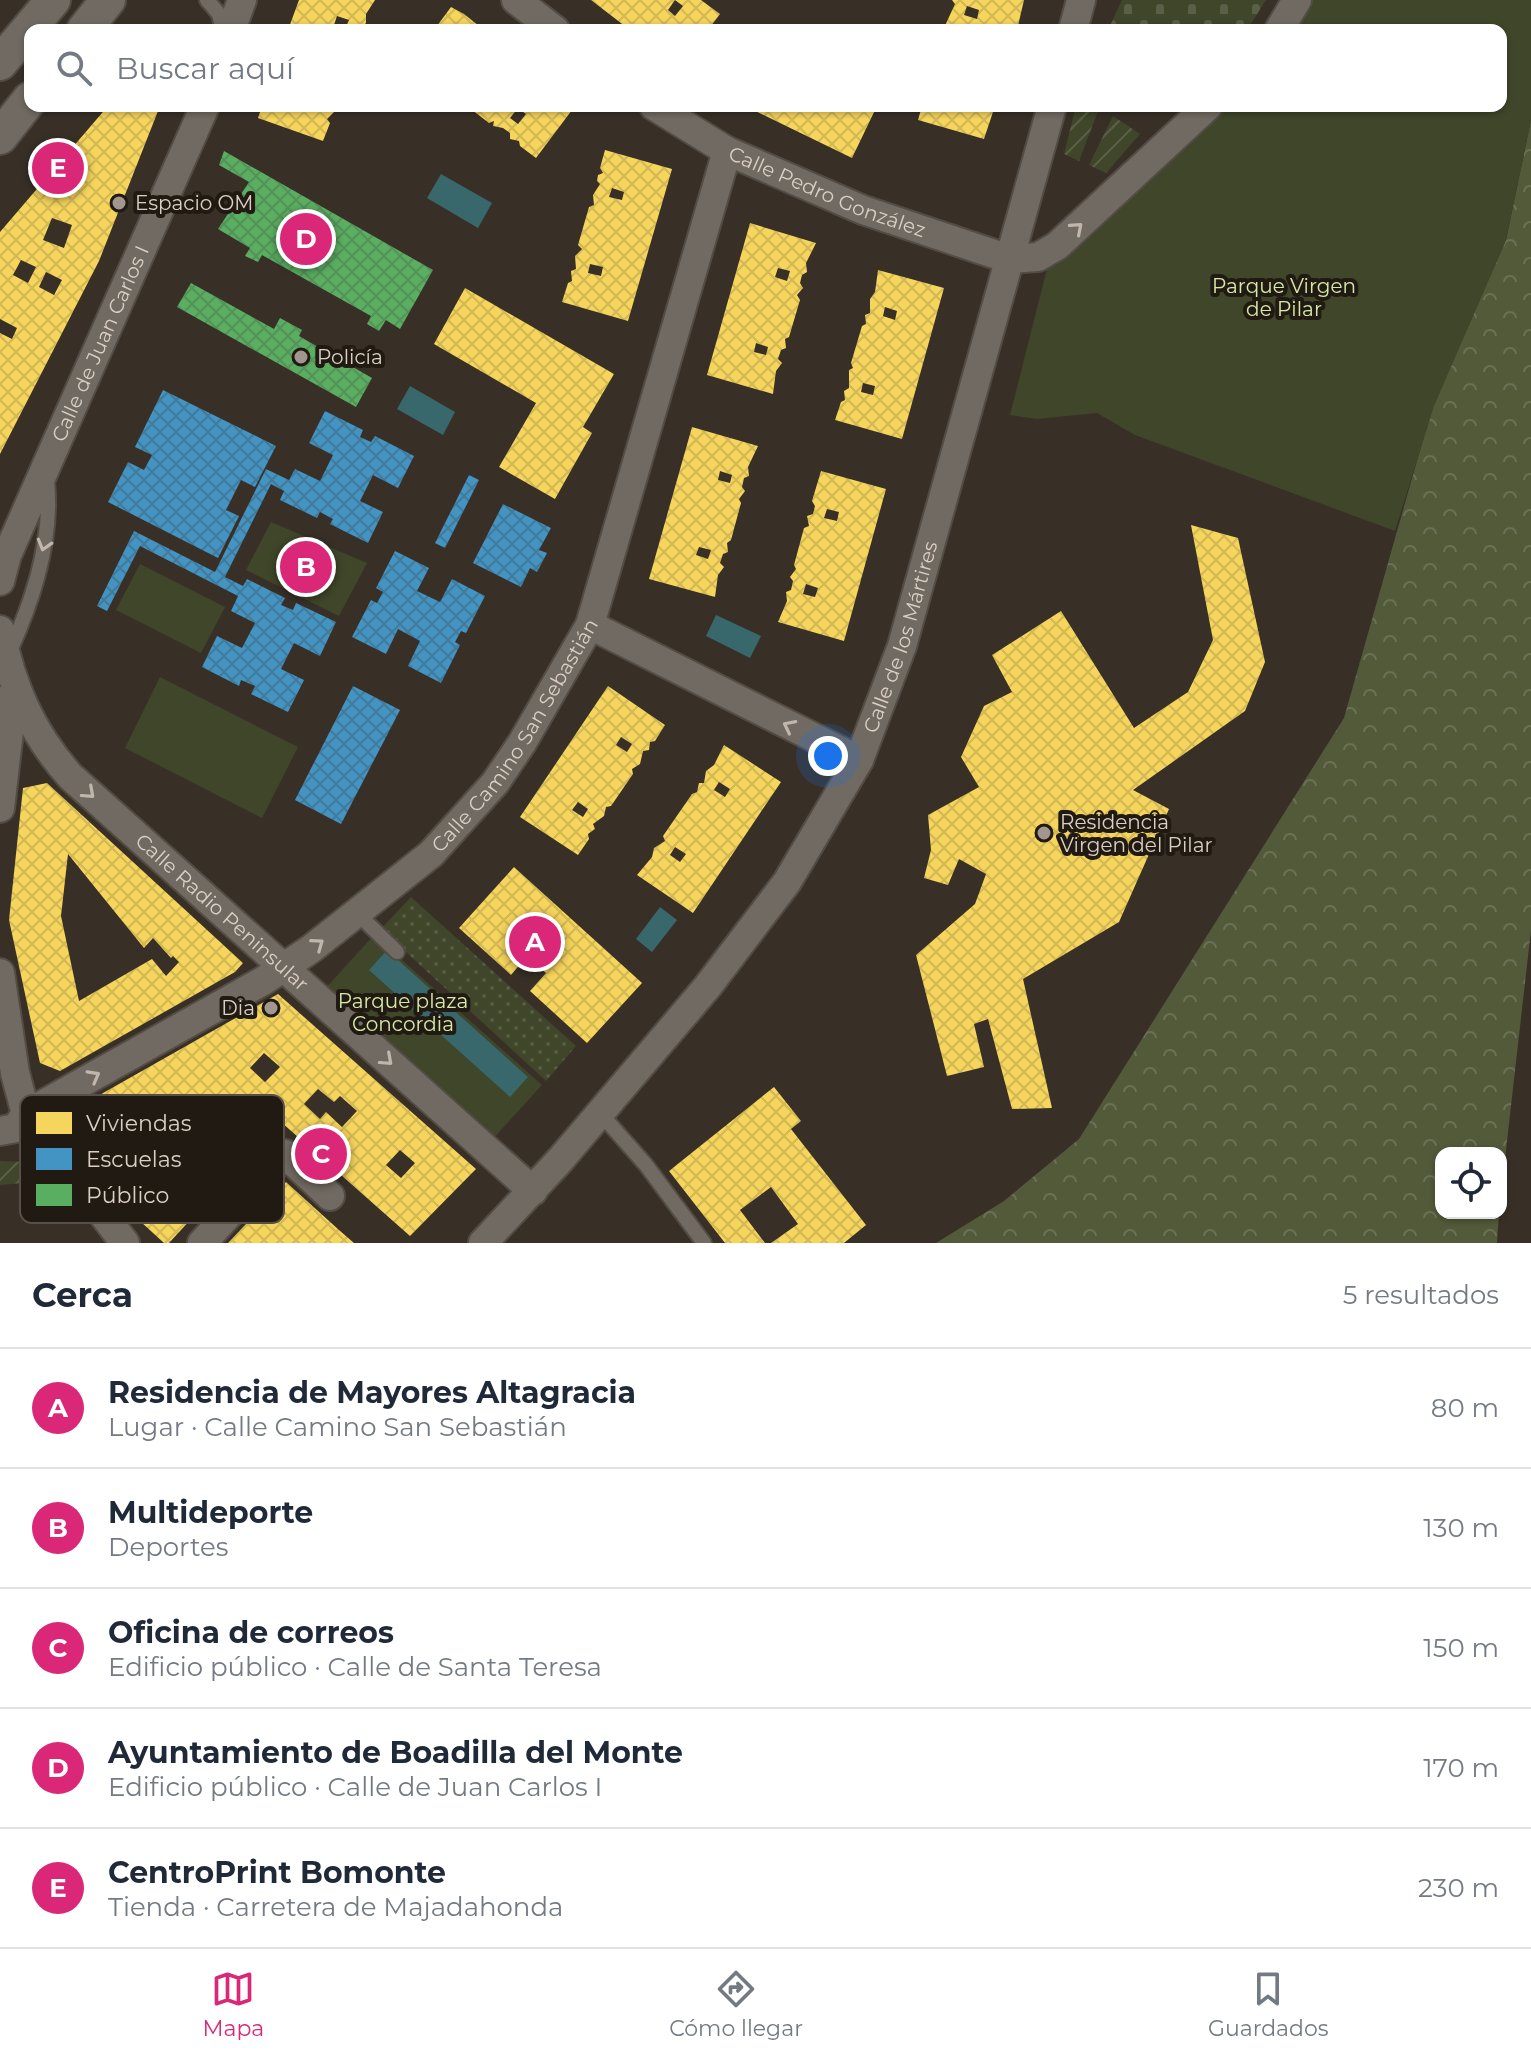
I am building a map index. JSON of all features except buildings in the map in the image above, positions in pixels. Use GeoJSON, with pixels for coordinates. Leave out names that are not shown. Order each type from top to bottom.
{"type":"FeatureCollection","features":[{"type":"Feature","properties":{"kind":"street"},"geometry":{"type":"LineString","coordinates":[[33,24],[53,0]]}},
{"type":"Feature","properties":{"kind":"street"},"geometry":{"type":"LineString","coordinates":[[89,24],[108,0]]}},
{"type":"Feature","properties":{"kind":"street"},"geometry":{"type":"LineString","coordinates":[[233,24],[242,0]]}},
{"type":"Feature","properties":{"kind":"street"},"geometry":{"type":"LineString","coordinates":[[516,0],[547,24]]}},
{"type":"Feature","properties":{"kind":"street"},"geometry":{"type":"LineString","coordinates":[[1075,24],[1081,0]]}},
{"type":"Feature","properties":{"kind":"street"},"geometry":{"type":"LineString","coordinates":[[1283,24],[1297,0]]}},
{"type":"Feature","properties":{"kind":"street"},"geometry":{"type":"LineString","coordinates":[[0,63],[24,34]]}},
{"type":"Feature","properties":{"kind":"street"},"geometry":{"type":"LineString","coordinates":[[0,137],[24,107]]}},
{"type":"Feature","properties":{"kind":"street","name":"Calle Pedro González"},"geometry":{"type":"LineString","coordinates":[[664,112],[727,151],[863,210],[1009,259]]}},
{"type":"Feature","properties":{"kind":"street","name":"Calle de los Mártires"},"geometry":{"type":"LineString","coordinates":[[483,1243],[533,1191],[708,986],[787,882],[859,760],[902,646],[1050,112]]}},
{"type":"Feature","properties":{"kind":"street"},"geometry":{"type":"LineString","coordinates":[[1009,259],[1038,257],[1057,246],[1202,112]]}},
{"type":"Feature","properties":{"kind":"street","name":"Calle de Juan Carlos I"},"geometry":{"type":"LineString","coordinates":[[0,581],[7,555],[202,116]]}},
{"type":"Feature","properties":{"kind":"street","name":"Calle Camino San Sebastián"},"geometry":{"type":"LineString","coordinates":[[59,1095],[284,967],[359,915],[431,854],[474,809],[522,743],[590,625],[727,151]]}},
{"type":"Feature","properties":{"kind":"street"},"geometry":{"type":"LineString","coordinates":[[590,625],[859,760]]}},
{"type":"Feature","properties":{"kind":"street","name":"Calle Radio Peninsular"},"geometry":{"type":"LineString","coordinates":[[0,630],[19,701],[51,755],[70,776],[533,1191]]}},
{"type":"Feature","properties":{"kind":"street"},"geometry":{"type":"LineString","coordinates":[[0,701],[9,731],[0,808]]}},
{"type":"Feature","properties":{"kind":"street"},"geometry":{"type":"LineString","coordinates":[[3,773],[19,762],[51,755]]}},
{"type":"Feature","properties":{"kind":"street"},"geometry":{"type":"LineString","coordinates":[[0,973],[6,1041],[21,1095]]}},
{"type":"Feature","properties":{"kind":"street","name":"Calle Camino San Sebastián"},"geometry":{"type":"LineString","coordinates":[[0,1131],[16,1128],[20,1122]]}},
{"type":"Feature","properties":{"kind":"street"},"geometry":{"type":"LineString","coordinates":[[284,1155],[330,1196]]}},
{"type":"Feature","properties":{"kind":"street"},"geometry":{"type":"LineString","coordinates":[[110,1223],[125,1243]]}},
{"type":"Feature","properties":{"kind":"street"},"geometry":{"type":"LineString","coordinates":[[202,1243],[221,1223]]}},
{"type":"Feature","properties":{"kind":"lane"},"geometry":{"type":"LineString","coordinates":[[207,0],[219,14],[222,24]]}},
{"type":"Feature","properties":{"kind":"lane"},"geometry":{"type":"LineString","coordinates":[[6,660],[19,633],[47,534],[50,508],[45,468]]}},
{"type":"Feature","properties":{"kind":"lane"},"geometry":{"type":"LineString","coordinates":[[359,915],[397,952]]}},
{"type":"Feature","properties":{"kind":"lane"},"geometry":{"type":"LineString","coordinates":[[600,1113],[646,1165],[704,1243]]}},
{"type":"Feature","properties":{"kind":"green space"},"geometry":{"type":"Polygon","coordinates":[[[1122,0],[1266,0],[1251,24],[1111,24],[1122,0]]]}},
{"type":"Feature","properties":{"kind":"green space","name":"Parque Virgen de Pilar"},"geometry":{"type":"Polygon","coordinates":[[[1306,0],[1531,0],[1531,120],[1506,240],[1434,406],[1395,531],[1135,435],[1097,413],[1037,419],[1010,415],[1049,261],[1214,112],[1507,112],[1507,24],[1292,24],[1306,0]]]}},
{"type":"Feature","properties":{"kind":"green space"},"geometry":{"type":"Polygon","coordinates":[[[1074,112],[1098,112],[1079,161],[1064,154],[1074,112]]]}},
{"type":"Feature","properties":{"kind":"green space"},"geometry":{"type":"Polygon","coordinates":[[[1113,116],[1140,134],[1106,173],[1089,165],[1113,116]]]}},
{"type":"Feature","properties":{"kind":"green space"},"geometry":{"type":"Polygon","coordinates":[[[1531,120],[1531,930],[1506,1147],[1435,1147],[1435,1219],[1499,1219],[1497,1243],[936,1243],[1004,1201],[1079,1139],[1344,718],[1432,408],[1506,240],[1531,120]]]}},
{"type":"Feature","properties":{"kind":"green space"},"geometry":{"type":"Polygon","coordinates":[[[271,522],[367,563],[339,616],[246,570],[271,522]]]}},
{"type":"Feature","properties":{"kind":"green space"},"geometry":{"type":"Polygon","coordinates":[[[140,564],[225,607],[201,653],[116,610],[140,564]]]}},
{"type":"Feature","properties":{"kind":"green space"},"geometry":{"type":"Polygon","coordinates":[[[160,677],[298,747],[262,818],[125,748],[160,677]]]}},
{"type":"Feature","properties":{"kind":"green space"},"geometry":{"type":"Polygon","coordinates":[[[411,897],[576,1046],[546,1081],[381,929],[411,897]]]}},
{"type":"Feature","properties":{"kind":"green space","name":"Parque plaza Concordia"},"geometry":{"type":"Polygon","coordinates":[[[374,935],[542,1085],[490,1142],[322,992],[374,935]]]}},
{"type":"Feature","properties":{"kind":"green space"},"geometry":{"type":"Polygon","coordinates":[[[0,1161],[20,1162],[20,1183],[0,1185],[0,1161]]]}},
{"type":"Feature","properties":{"kind":"water"},"geometry":{"type":"Polygon","coordinates":[[[441,174],[492,203],[478,228],[427,198],[441,174]]]}},
{"type":"Feature","properties":{"kind":"water"},"geometry":{"type":"Polygon","coordinates":[[[410,386],[455,412],[443,435],[397,409],[410,386]]]}},
{"type":"Feature","properties":{"kind":"water"},"geometry":{"type":"Polygon","coordinates":[[[716,615],[761,636],[750,658],[706,636],[716,615]]]}},
{"type":"Feature","properties":{"kind":"water"},"geometry":{"type":"Polygon","coordinates":[[[660,907],[677,920],[652,952],[636,939],[660,907]]]}},
{"type":"Feature","properties":{"kind":"water"},"geometry":{"type":"Polygon","coordinates":[[[387,950],[528,1077],[510,1097],[369,970],[387,950]]]}},
{"type":"Feature","properties":{"kind":"place","name":"CentroPrint Bomonte"},"geometry":{"type":"Point","coordinates":[58,168]}},
{"type":"Feature","properties":{"kind":"place","name":"Espacio OM"},"geometry":{"type":"Point","coordinates":[119,203]}},
{"type":"Feature","properties":{"kind":"place","name":"Ayuntamiento de Boadilla del Monte"},"geometry":{"type":"Point","coordinates":[306,239]}},
{"type":"Feature","properties":{"kind":"place","name":"Policía"},"geometry":{"type":"Point","coordinates":[301,357]}},
{"type":"Feature","properties":{"kind":"place","name":"Multideporte"},"geometry":{"type":"Point","coordinates":[306,567]}},
{"type":"Feature","properties":{"kind":"place","name":"Residencia Virgen del Pilar"},"geometry":{"type":"Point","coordinates":[1044,833]}},
{"type":"Feature","properties":{"kind":"place","name":"Residencia de Mayores Altagracia"},"geometry":{"type":"Point","coordinates":[535,942]}},
{"type":"Feature","properties":{"kind":"place","name":"Dia"},"geometry":{"type":"Point","coordinates":[271,1008]}},
{"type":"Feature","properties":{"kind":"place","name":"Oficina de correos"},"geometry":{"type":"Point","coordinates":[321,1154]}}]}
